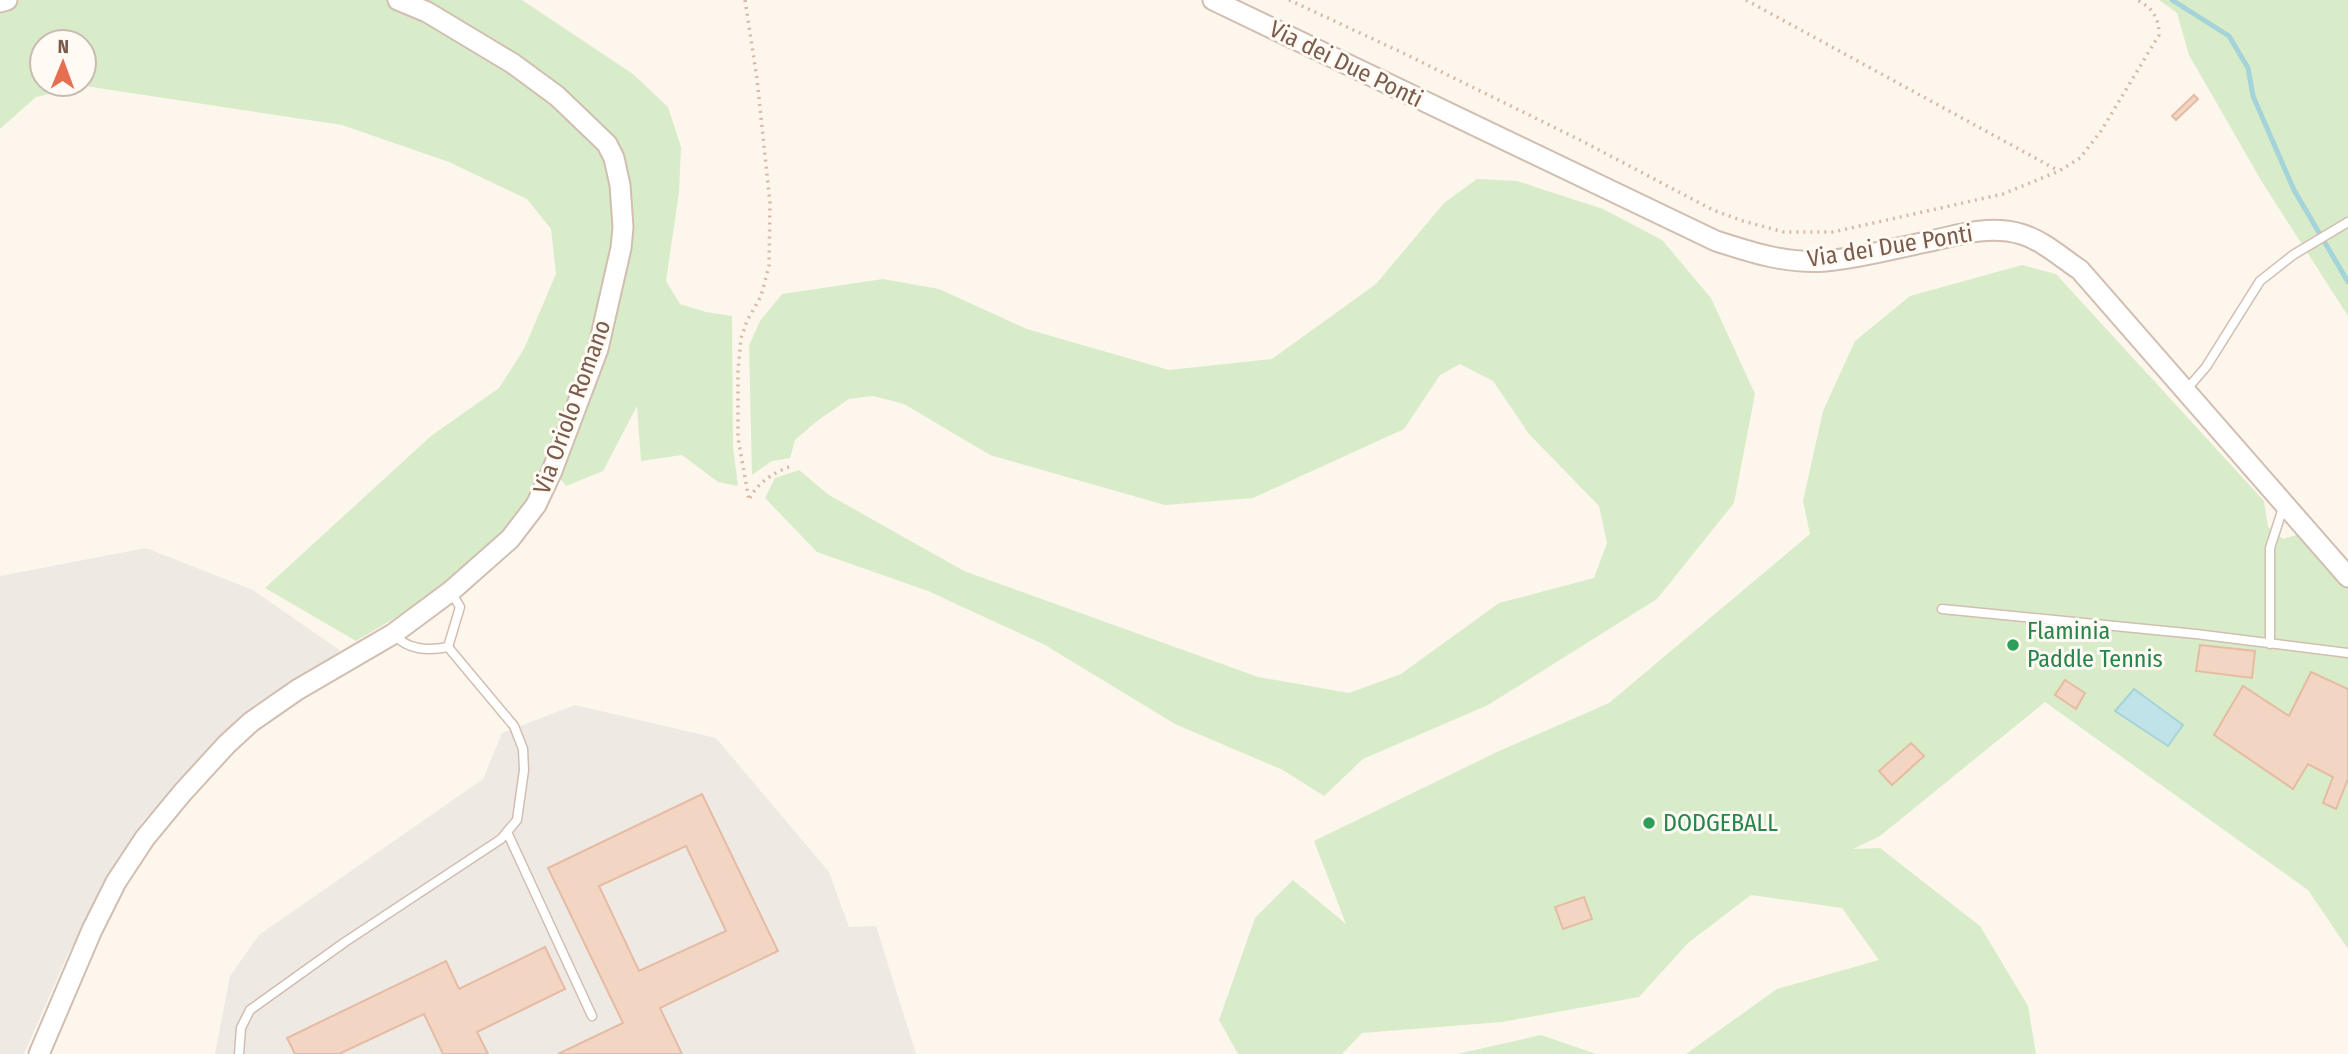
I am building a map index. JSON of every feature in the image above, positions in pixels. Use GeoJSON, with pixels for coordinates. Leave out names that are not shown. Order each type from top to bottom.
{"type":"FeatureCollection","features":[{"type":"Feature","properties":{"kind":"street"},"geometry":{"type":"LineString","coordinates":[[0,2],[8,0]]}},
{"type":"Feature","properties":{"kind":"street","name":"Via Oriolo Romano"},"geometry":{"type":"LineString","coordinates":[[39,1054],[92,930],[116,882],[145,838],[183,792],[251,722],[297,690],[393,634],[451,591],[510,540],[536,505],[552,471],[598,349],[621,248],[623,206],[614,158],[607,144],[578,114],[512,63],[427,12],[398,0]]}},
{"type":"Feature","properties":{"kind":"street","name":"Via dei Due Ponti"},"geometry":{"type":"LineString","coordinates":[[1213,0],[1716,240],[1769,258],[1797,262],[1826,261],[1862,256],[1962,233],[1988,230],[2021,234],[2048,248],[2080,270],[2348,577]]}},
{"type":"Feature","properties":{"kind":"lane"},"geometry":{"type":"LineString","coordinates":[[2185,391],[2206,368],[2260,281],[2293,255],[2348,222]]}},
{"type":"Feature","properties":{"kind":"lane"},"geometry":{"type":"LineString","coordinates":[[2270,644],[2270,548],[2284,504]]}},
{"type":"Feature","properties":{"kind":"lane"},"geometry":{"type":"LineString","coordinates":[[447,647],[460,607],[451,591]]}},
{"type":"Feature","properties":{"kind":"lane"},"geometry":{"type":"LineString","coordinates":[[1942,609],[2196,634],[2348,653]]}},
{"type":"Feature","properties":{"kind":"lane"},"geometry":{"type":"LineString","coordinates":[[393,634],[401,643],[417,648],[432,650],[447,647]]}},
{"type":"Feature","properties":{"kind":"lane"},"geometry":{"type":"LineString","coordinates":[[239,1054],[241,1028],[250,1010],[345,942],[500,839],[517,820],[524,770],[523,749],[514,726],[447,647]]}},
{"type":"Feature","properties":{"kind":"lane"},"geometry":{"type":"LineString","coordinates":[[507,832],[592,1016]]}},
{"type":"Feature","properties":{"kind":"path"},"geometry":{"type":"LineString","coordinates":[[744,0],[757,79],[770,203],[769,266],[761,296],[741,338],[738,371],[738,438],[749,500],[761,484],[776,472],[791,466]]}},
{"type":"Feature","properties":{"kind":"path"},"geometry":{"type":"LineString","coordinates":[[1289,0],[1570,135],[1713,209],[1743,221],[1784,232],[1833,232],[2003,194],[2060,171],[2080,158],[2101,131],[2160,35],[2155,14],[2137,0]]}},
{"type":"Feature","properties":{"kind":"path"},"geometry":{"type":"LineString","coordinates":[[1746,0],[2060,171]]}},
{"type":"Feature","properties":{"kind":"shaded area"},"geometry":{"type":"Polygon","coordinates":[[[146,548],[253,590],[341,651],[247,714],[142,822],[68,954],[24,1054],[0,1054],[0,576],[146,548]]]}},
{"type":"Feature","properties":{"kind":"shaded area"},"geometry":{"type":"Polygon","coordinates":[[[575,705],[716,738],[829,872],[849,927],[876,926],[916,1054],[215,1054],[230,976],[259,935],[483,779],[502,733],[575,705]]]}},
{"type":"Feature","properties":{"kind":"green space"},"geometry":{"type":"Polygon","coordinates":[[[0,0],[522,0],[633,74],[668,107],[681,147],[679,192],[666,281],[680,304],[732,316],[733,447],[738,486],[718,482],[682,455],[641,461],[637,406],[603,471],[566,486],[546,460],[523,508],[502,532],[425,600],[356,641],[265,588],[431,436],[499,388],[524,349],[556,274],[551,229],[527,199],[449,162],[342,125],[98,88],[98,28],[28,28],[28,98],[35,98],[0,129],[0,0]]]}},
{"type":"Feature","properties":{"kind":"green space"},"geometry":{"type":"Polygon","coordinates":[[[2159,0],[2348,0],[2348,316],[2262,182],[2189,55],[2177,13],[2159,0]]]}},
{"type":"Feature","properties":{"kind":"green space"},"geometry":{"type":"Polygon","coordinates":[[[1477,179],[1517,181],[1603,209],[1662,240],[1711,298],[1755,394],[1734,503],[1657,599],[1488,705],[1363,759],[1324,796],[1283,770],[1175,724],[1045,645],[928,591],[817,552],[765,498],[775,478],[799,470],[829,495],[964,571],[1258,677],[1349,693],[1401,674],[1499,603],[1594,578],[1607,543],[1599,506],[1529,434],[1493,381],[1460,364],[1440,375],[1404,429],[1253,498],[1165,505],[990,455],[904,404],[873,396],[849,399],[795,440],[790,458],[772,461],[752,475],[749,346],[760,321],[782,294],[883,279],[939,289],[1027,329],[1169,370],[1272,359],[1376,284],[1444,203],[1477,179]]]}},
{"type":"Feature","properties":{"kind":"green space","name":"Flaminia Paddle Tennis"},"geometry":{"type":"Polygon","coordinates":[[[2022,265],[2056,274],[2264,501],[2268,527],[2283,539],[2300,534],[2348,587],[2348,949],[2308,890],[2045,702],[1880,836],[1853,849],[1880,848],[1980,926],[2028,1006],[2036,1054],[1686,1054],[1777,989],[1879,960],[1842,908],[1751,895],[1688,943],[1639,997],[1502,1022],[1362,1033],[1342,1054],[1238,1054],[1219,1020],[1255,918],[1293,880],[1346,924],[1314,841],[1497,752],[1609,703],[1810,534],[1803,501],[1823,411],[1855,341],[1910,296],[2022,265]]]}},
{"type":"Feature","properties":{"kind":"green space"},"geometry":{"type":"Polygon","coordinates":[[[1541,1035],[1596,1054],[1457,1054],[1541,1035]]]}},
{"type":"Feature","properties":{"kind":"water"},"geometry":{"type":"Polygon","coordinates":[[[2134,689],[2183,725],[2168,746],[2115,711],[2134,689]]]}},
{"type":"Feature","properties":{"kind":"building"},"geometry":{"type":"Polygon","coordinates":[[[2194,95],[2198,99],[2176,120],[2172,116],[2194,95]]]}},
{"type":"Feature","properties":{"kind":"building"},"geometry":{"type":"Polygon","coordinates":[[[2200,645],[2255,651],[2252,678],[2196,671],[2200,645]]]}},
{"type":"Feature","properties":{"kind":"building"},"geometry":{"type":"Polygon","coordinates":[[[2311,672],[2348,689],[2348,779],[2336,809],[2323,803],[2333,777],[2308,764],[2293,789],[2214,735],[2243,686],[2289,716],[2311,672]]]}},
{"type":"Feature","properties":{"kind":"building"},"geometry":{"type":"Polygon","coordinates":[[[2065,680],[2085,693],[2076,709],[2055,695],[2065,680]]]}},
{"type":"Feature","properties":{"kind":"building"},"geometry":{"type":"Polygon","coordinates":[[[1911,743],[1924,756],[1892,785],[1879,771],[1911,743]]]}},
{"type":"Feature","properties":{"kind":"building"},"geometry":{"type":"Polygon","coordinates":[[[702,794],[778,951],[660,1008],[682,1054],[558,1054],[623,1023],[548,868],[702,794]],[[686,846],[599,886],[639,971],[726,931],[686,846]]]}},
{"type":"Feature","properties":{"kind":"building"},"geometry":{"type":"Polygon","coordinates":[[[1584,897],[1592,919],[1563,929],[1555,907],[1584,897]]]}},
{"type":"Feature","properties":{"kind":"building"},"geometry":{"type":"Polygon","coordinates":[[[545,947],[565,989],[477,1032],[488,1054],[443,1054],[424,1014],[339,1054],[295,1054],[287,1038],[446,961],[459,989],[545,947]]]}},
{"type":"Feature","properties":{"kind":"waterway"},"geometry":{"type":"LineString","coordinates":[[2172,0],[2229,36],[2248,68],[2253,96],[2294,190],[2348,282]]}},
{"type":"Feature","properties":{"kind":"place","name":"Flaminia Paddle Tennis"},"geometry":{"type":"Point","coordinates":[2013,645]}},
{"type":"Feature","properties":{"kind":"place","name":"DODGEBALL"},"geometry":{"type":"Point","coordinates":[1649,823]}}]}
